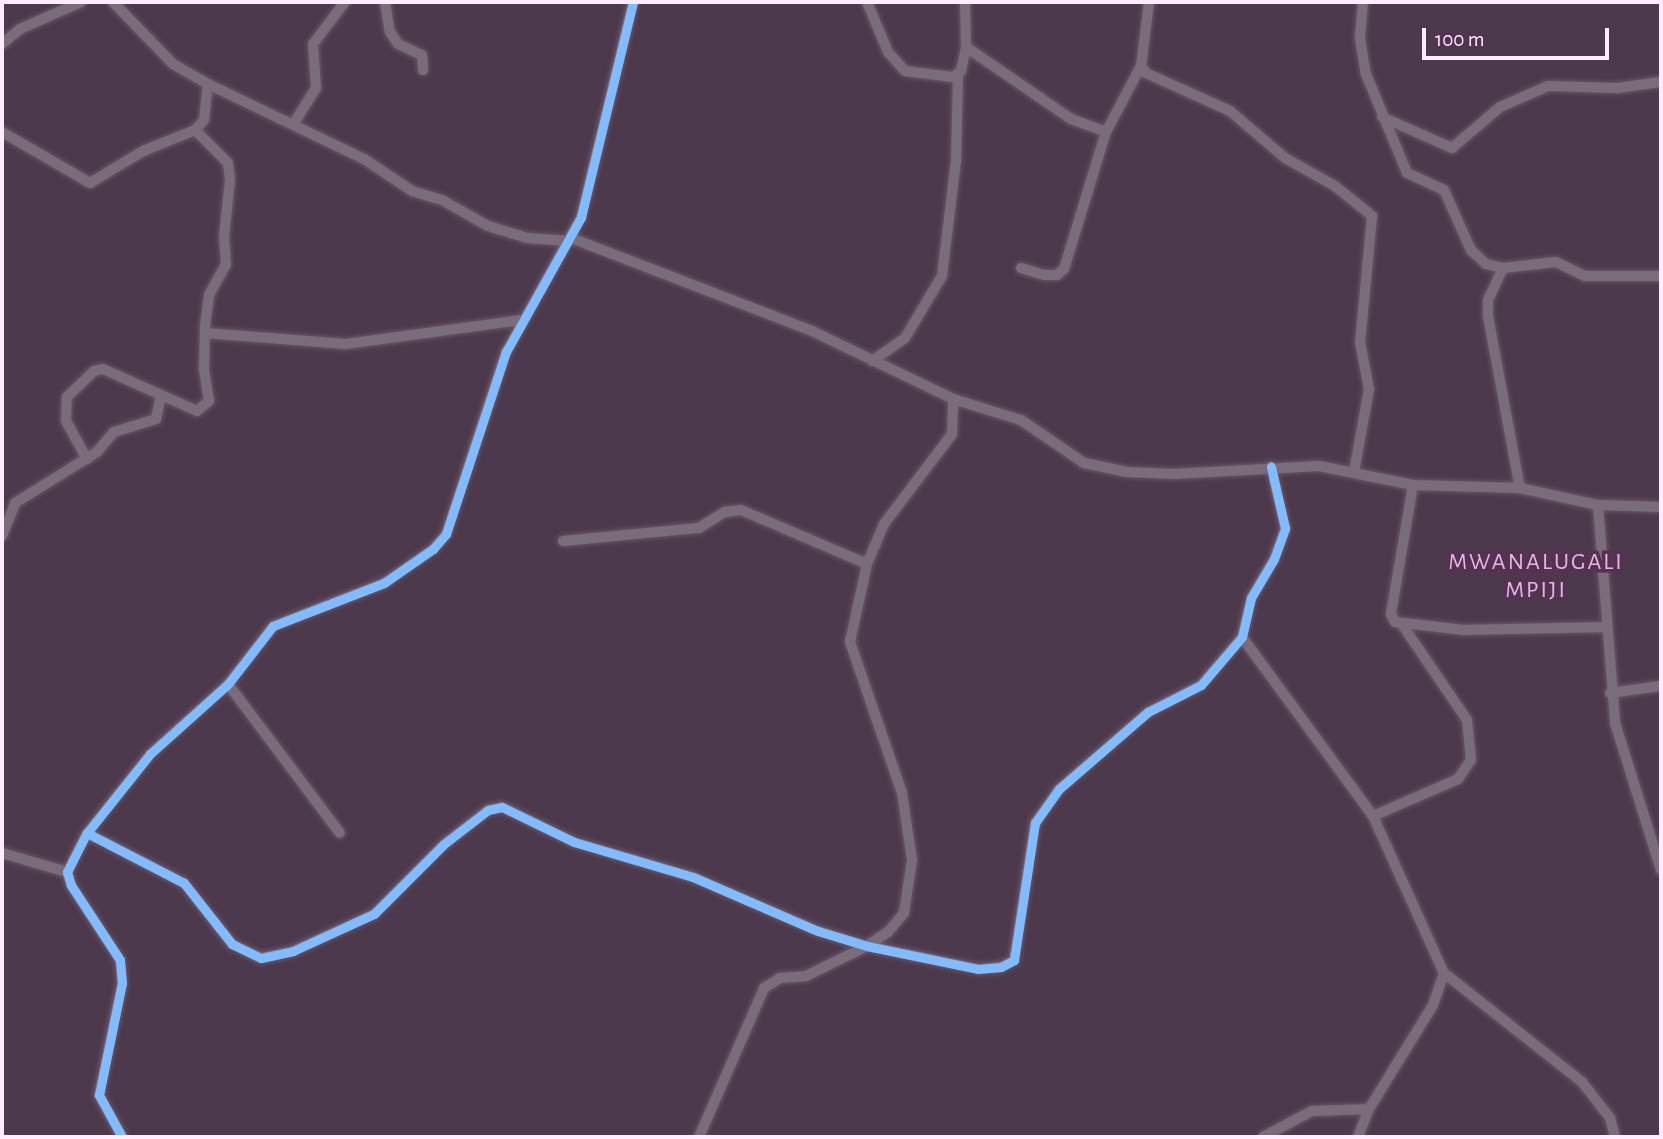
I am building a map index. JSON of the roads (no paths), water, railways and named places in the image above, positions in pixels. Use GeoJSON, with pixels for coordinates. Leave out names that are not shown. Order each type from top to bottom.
{"type":"FeatureCollection","features":[{"type":"Feature","properties":{"kind":"street"},"geometry":{"type":"LineString","coordinates":[[2,44],[20,29],[81,2]]}},
{"type":"Feature","properties":{"kind":"street"},"geometry":{"type":"LineString","coordinates":[[113,2],[173,64],[208,84],[294,123],[364,159],[412,191],[442,200],[488,226],[527,238],[570,239],[812,331],[953,399],[1021,420],[1084,463],[1127,472],[1174,474],[1271,467],[1354,472],[1413,485],[1520,488],[1598,505],[1661,507]]}},
{"type":"Feature","properties":{"kind":"street"},"geometry":{"type":"LineString","coordinates":[[294,123],[316,88],[313,44],[345,2]]}},
{"type":"Feature","properties":{"kind":"street"},"geometry":{"type":"LineString","coordinates":[[385,2],[390,32],[398,44],[422,55],[423,70]]}},
{"type":"Feature","properties":{"kind":"street"},"geometry":{"type":"LineString","coordinates":[[122,1137],[99,1096],[122,983],[121,960],[71,885],[68,872],[87,834],[150,754],[228,684],[273,626],[384,583],[433,549],[446,534],[506,352],[570,239],[591,183],[621,37],[634,2]]}},
{"type":"Feature","properties":{"kind":"street"},"geometry":{"type":"LineString","coordinates":[[867,2],[888,52],[905,71],[958,75]]}},
{"type":"Feature","properties":{"kind":"street"},"geometry":{"type":"LineString","coordinates":[[872,361],[905,338],[942,276],[956,161],[958,75],[967,47],[965,2]]}},
{"type":"Feature","properties":{"kind":"street"},"geometry":{"type":"LineString","coordinates":[[1021,268],[1044,275],[1057,275],[1063,269],[1106,132],[1141,66],[1149,2]]}},
{"type":"Feature","properties":{"kind":"street"},"geometry":{"type":"LineString","coordinates":[[1363,2],[1360,38],[1382,117],[1407,173],[1444,190],[1471,250],[1486,264],[1503,268],[1556,262],[1585,276],[1661,276]]}},
{"type":"Feature","properties":{"kind":"street"},"geometry":{"type":"LineString","coordinates":[[967,47],[1071,119],[1106,132]]}},
{"type":"Feature","properties":{"kind":"street"},"geometry":{"type":"LineString","coordinates":[[1141,66],[1146,73],[1230,111],[1285,158],[1335,186],[1372,216],[1360,342],[1369,389],[1354,472]]}},
{"type":"Feature","properties":{"kind":"street"},"geometry":{"type":"LineString","coordinates":[[1382,117],[1452,148],[1500,107],[1548,86],[1617,88],[1661,82]]}},
{"type":"Feature","properties":{"kind":"street"},"geometry":{"type":"LineString","coordinates":[[2,132],[90,183],[143,151],[195,130],[204,120],[208,84]]}},
{"type":"Feature","properties":{"kind":"street"},"geometry":{"type":"LineString","coordinates":[[87,459],[66,421],[67,397],[81,379],[103,369],[197,411],[205,409],[209,401],[205,333],[209,295],[226,264],[223,237],[230,180],[228,163],[195,130]]}},
{"type":"Feature","properties":{"kind":"street"},"geometry":{"type":"LineString","coordinates":[[1503,268],[1488,300],[1488,316],[1520,488]]}},
{"type":"Feature","properties":{"kind":"street"},"geometry":{"type":"LineString","coordinates":[[205,333],[346,344],[522,320]]}},
{"type":"Feature","properties":{"kind":"street"},"geometry":{"type":"LineString","coordinates":[[2,536],[15,503],[87,459],[114,432],[156,419],[161,396]]}},
{"type":"Feature","properties":{"kind":"street"},"geometry":{"type":"LineString","coordinates":[[699,1137],[764,988],[780,978],[807,976],[867,946],[888,932],[904,913],[912,860],[895,768],[850,642],[867,564],[891,513],[952,434],[953,399]]}},
{"type":"Feature","properties":{"kind":"street"},"geometry":{"type":"LineString","coordinates":[[87,834],[184,883],[232,944],[261,958],[293,951],[374,914],[444,844],[488,810],[502,807],[574,842],[693,877],[867,946],[978,969],[1002,967],[1014,960],[1035,822],[1059,789],[1148,712],[1201,685],[1242,637],[1251,598],[1274,559],[1285,528],[1271,467]]}},
{"type":"Feature","properties":{"kind":"street"},"geometry":{"type":"LineString","coordinates":[[1373,816],[1458,779],[1471,760],[1467,720],[1457,701],[1404,626],[1391,614],[1413,485]]}},
{"type":"Feature","properties":{"kind":"street"},"geometry":{"type":"LineString","coordinates":[[1598,505],[1610,692],[1623,756],[1657,846],[1661,870]]}},
{"type":"Feature","properties":{"kind":"street"},"geometry":{"type":"LineString","coordinates":[[564,541],[699,528],[725,512],[741,510],[867,564]]}},
{"type":"Feature","properties":{"kind":"street"},"geometry":{"type":"LineString","coordinates":[[1404,626],[1606,627]]}},
{"type":"Feature","properties":{"kind":"street"},"geometry":{"type":"LineString","coordinates":[[1242,637],[1373,816],[1413,912],[1444,973],[1582,1082],[1610,1118],[1615,1137]]}},
{"type":"Feature","properties":{"kind":"street"},"geometry":{"type":"LineString","coordinates":[[228,684],[340,833]]}},
{"type":"Feature","properties":{"kind":"street"},"geometry":{"type":"LineString","coordinates":[[1610,692],[1661,686]]}},
{"type":"Feature","properties":{"kind":"street"},"geometry":{"type":"LineString","coordinates":[[2,853],[68,872]]}},
{"type":"Feature","properties":{"kind":"street"},"geometry":{"type":"LineString","coordinates":[[1358,1137],[1369,1109],[1433,1005],[1444,973]]}},
{"type":"Feature","properties":{"kind":"street"},"geometry":{"type":"LineString","coordinates":[[1263,1137],[1312,1111],[1369,1109]]}},
{"type":"Feature","properties":{"kind":"district","name":"MWANALUGALI MPIJI"},"geometry":{"type":"Point","coordinates":[1536,577]}}]}
